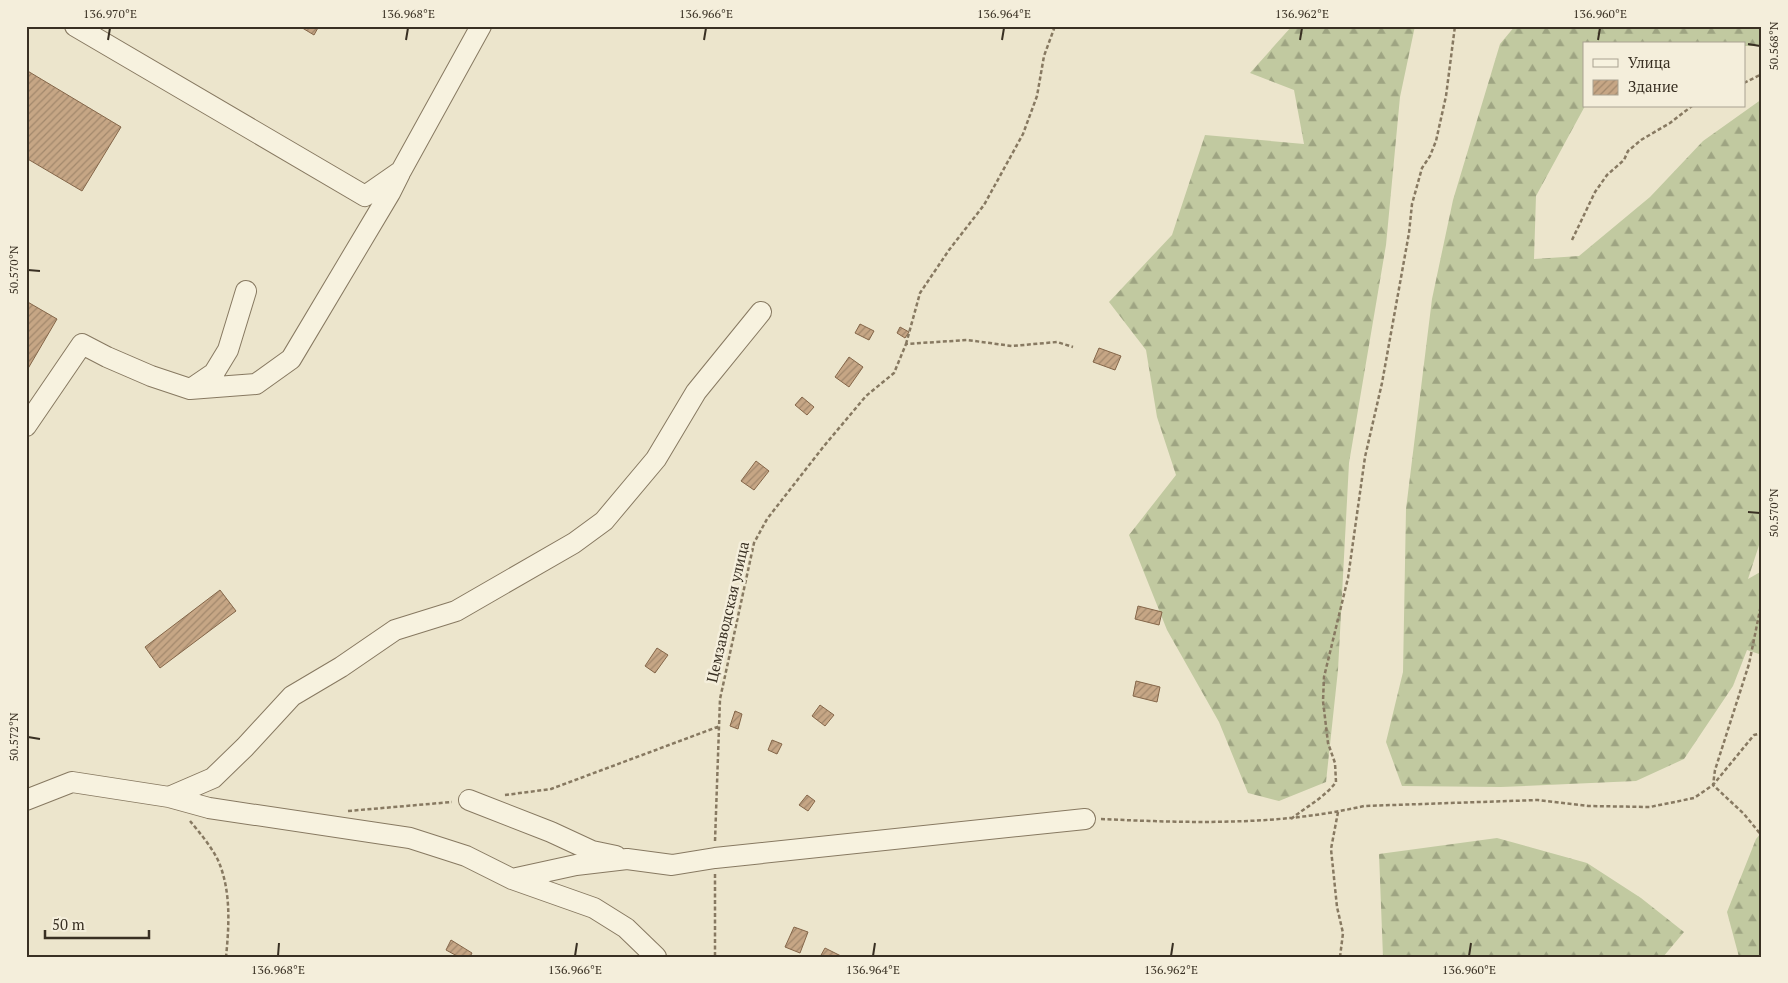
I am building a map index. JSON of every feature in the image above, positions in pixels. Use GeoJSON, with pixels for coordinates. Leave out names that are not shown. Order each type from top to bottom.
{"type":"FeatureCollection","features":[{"type":"Feature","properties":{"kind":"street"},"geometry":{"type":"LineString","coordinates":[[75,26],[365,196],[401,171]]}},
{"type":"Feature","properties":{"kind":"street"},"geometry":{"type":"LineString","coordinates":[[26,426],[82,344],[151,376],[190,389],[256,384],[291,359],[390,193],[481,26]]}},
{"type":"Feature","properties":{"kind":"street"},"geometry":{"type":"LineString","coordinates":[[190,389],[214,373],[228,350],[246,291]]}},
{"type":"Feature","properties":{"kind":"street"},"geometry":{"type":"LineString","coordinates":[[169,797],[213,778],[245,747],[292,696],[341,667],[395,630],[456,611],[574,543],[604,520],[656,459],[696,392],[761,312]]}},
{"type":"Feature","properties":{"kind":"street"},"geometry":{"type":"LineString","coordinates":[[26,800],[72,782],[169,797],[209,808],[410,838],[466,856],[512,879],[594,908],[626,928],[656,957]]}},
{"type":"Feature","properties":{"kind":"street"},"geometry":{"type":"LineString","coordinates":[[469,800],[592,851],[627,859],[672,865],[715,858],[1085,819]]}},
{"type":"Feature","properties":{"kind":"street"},"geometry":{"type":"LineString","coordinates":[[512,879],[576,866],[627,859]]}},
{"type":"Feature","properties":{"kind":"path","name":"Цемзаводская улица"},"geometry":{"type":"LineString","coordinates":[[715,957],[715,858],[720,699],[754,543],[767,519],[824,446],[866,396],[894,373],[906,344],[920,293],[949,250],[984,205],[1023,134],[1037,96],[1044,56],[1054,26]]}},
{"type":"Feature","properties":{"kind":"path"},"geometry":{"type":"LineString","coordinates":[[1291,819],[1318,798],[1328,793],[1336,782],[1336,763],[1328,743],[1322,701],[1324,678],[1348,578],[1363,465],[1382,383],[1409,234],[1412,204],[1422,168],[1430,156],[1436,141],[1446,96],[1456,26]]}},
{"type":"Feature","properties":{"kind":"path"},"geometry":{"type":"LineString","coordinates":[[1746,82],[1762,74]]}},
{"type":"Feature","properties":{"kind":"path"},"geometry":{"type":"LineString","coordinates":[[1572,240],[1595,192],[1607,175],[1624,160],[1628,151],[1641,140],[1670,123],[1689,108]]}},
{"type":"Feature","properties":{"kind":"path"},"geometry":{"type":"LineString","coordinates":[[906,344],[967,340],[1012,346],[1057,342],[1073,347]]}},
{"type":"Feature","properties":{"kind":"path"},"geometry":{"type":"LineString","coordinates":[[1762,511],[1762,522]]}},
{"type":"Feature","properties":{"kind":"path"},"geometry":{"type":"LineString","coordinates":[[1713,785],[1715,770],[1750,664],[1761,605],[1762,575]]}},
{"type":"Feature","properties":{"kind":"path"},"geometry":{"type":"LineString","coordinates":[[505,795],[551,789],[720,726]]}},
{"type":"Feature","properties":{"kind":"path"},"geometry":{"type":"LineString","coordinates":[[1085,819],[1187,823],[1291,819],[1364,806],[1538,800],[1588,806],[1650,806],[1694,798],[1713,785],[1754,736],[1762,733]]}},
{"type":"Feature","properties":{"kind":"path"},"geometry":{"type":"LineString","coordinates":[[1713,785],[1744,814],[1762,836]]}},
{"type":"Feature","properties":{"kind":"path"},"geometry":{"type":"LineString","coordinates":[[169,797],[186,815],[220,864],[228,896],[229,931],[226,957]]}},
{"type":"Feature","properties":{"kind":"path"},"geometry":{"type":"LineString","coordinates":[[345,811],[469,800]]}},
{"type":"Feature","properties":{"kind":"path"},"geometry":{"type":"LineString","coordinates":[[1338,812],[1331,849],[1336,899],[1343,933],[1340,957]]}},
{"type":"Feature","properties":{"kind":"green space"},"geometry":{"type":"Polygon","coordinates":[[[1292,26],[1415,26],[1400,97],[1386,245],[1349,463],[1338,670],[1326,782],[1279,801],[1248,793],[1219,722],[1167,630],[1129,535],[1176,475],[1157,417],[1146,350],[1109,302],[1172,235],[1205,135],[1304,144],[1294,90],[1250,73],[1292,26]]]}},
{"type":"Feature","properties":{"kind":"green space"},"geometry":{"type":"Polygon","coordinates":[[[1515,26],[1762,26],[1762,46],[1746,46],[1746,42],[1583,42],[1584,108],[1536,196],[1534,259],[1579,256],[1650,197],[1703,141],[1762,99],[1762,536],[1748,579],[1762,571],[1762,655],[1747,650],[1733,686],[1684,759],[1636,781],[1501,787],[1402,786],[1386,742],[1403,672],[1406,509],[1432,299],[1453,200],[1500,44],[1515,26]]]}},
{"type":"Feature","properties":{"kind":"green space"},"geometry":{"type":"Polygon","coordinates":[[[1762,832],[1762,957],[1739,957],[1727,912],[1756,839],[1762,832]]]}},
{"type":"Feature","properties":{"kind":"green space"},"geometry":{"type":"Polygon","coordinates":[[[1497,838],[1587,863],[1641,898],[1684,932],[1663,957],[1383,957],[1379,854],[1497,838]]]}},
{"type":"Feature","properties":{"kind":"building"},"geometry":{"type":"Polygon","coordinates":[[[299,26],[319,26],[314,35],[299,26]]]}},
{"type":"Feature","properties":{"kind":"building"},"geometry":{"type":"Polygon","coordinates":[[[26,70],[121,127],[82,191],[26,158],[26,70]]]}},
{"type":"Feature","properties":{"kind":"building"},"geometry":{"type":"Polygon","coordinates":[[[26,301],[57,319],[26,372],[26,301]]]}},
{"type":"Feature","properties":{"kind":"building"},"geometry":{"type":"Polygon","coordinates":[[[860,324],[874,331],[869,340],[855,333],[860,324]]]}},
{"type":"Feature","properties":{"kind":"building"},"geometry":{"type":"Polygon","coordinates":[[[900,327],[909,332],[905,338],[897,333],[900,327]]]}},
{"type":"Feature","properties":{"kind":"building"},"geometry":{"type":"Polygon","coordinates":[[[1099,348],[1121,356],[1115,370],[1093,362],[1099,348]]]}},
{"type":"Feature","properties":{"kind":"building"},"geometry":{"type":"Polygon","coordinates":[[[849,357],[863,367],[849,387],[835,377],[849,357]]]}},
{"type":"Feature","properties":{"kind":"building"},"geometry":{"type":"Polygon","coordinates":[[[802,397],[814,407],[807,415],[795,405],[802,397]]]}},
{"type":"Feature","properties":{"kind":"building"},"geometry":{"type":"Polygon","coordinates":[[[756,461],[769,471],[754,490],[741,481],[756,461]]]}},
{"type":"Feature","properties":{"kind":"building"},"geometry":{"type":"Polygon","coordinates":[[[220,590],[236,611],[160,668],[145,647],[220,590]]]}},
{"type":"Feature","properties":{"kind":"building"},"geometry":{"type":"Polygon","coordinates":[[[1138,606],[1162,612],[1159,625],[1135,619],[1138,606]]]}},
{"type":"Feature","properties":{"kind":"building"},"geometry":{"type":"Polygon","coordinates":[[[657,648],[668,655],[655,673],[645,666],[657,648]]]}},
{"type":"Feature","properties":{"kind":"building"},"geometry":{"type":"Polygon","coordinates":[[[1136,681],[1160,687],[1157,702],[1133,696],[1136,681]]]}},
{"type":"Feature","properties":{"kind":"building"},"geometry":{"type":"Polygon","coordinates":[[[820,705],[834,715],[825,726],[812,716],[820,705]]]}},
{"type":"Feature","properties":{"kind":"building"},"geometry":{"type":"Polygon","coordinates":[[[735,711],[742,714],[738,729],[730,726],[735,711]]]}},
{"type":"Feature","properties":{"kind":"building"},"geometry":{"type":"Polygon","coordinates":[[[772,740],[782,744],[777,754],[768,750],[772,740]]]}},
{"type":"Feature","properties":{"kind":"building"},"geometry":{"type":"Polygon","coordinates":[[[807,795],[815,801],[808,811],[799,805],[807,795]]]}},
{"type":"Feature","properties":{"kind":"building"},"geometry":{"type":"Polygon","coordinates":[[[794,927],[808,932],[800,953],[785,947],[794,927]]]}},
{"type":"Feature","properties":{"kind":"building"},"geometry":{"type":"Polygon","coordinates":[[[451,940],[472,953],[470,957],[459,957],[446,950],[451,940]]]}},
{"type":"Feature","properties":{"kind":"building"},"geometry":{"type":"Polygon","coordinates":[[[825,948],[841,956],[820,957],[825,948]]]}}]}
